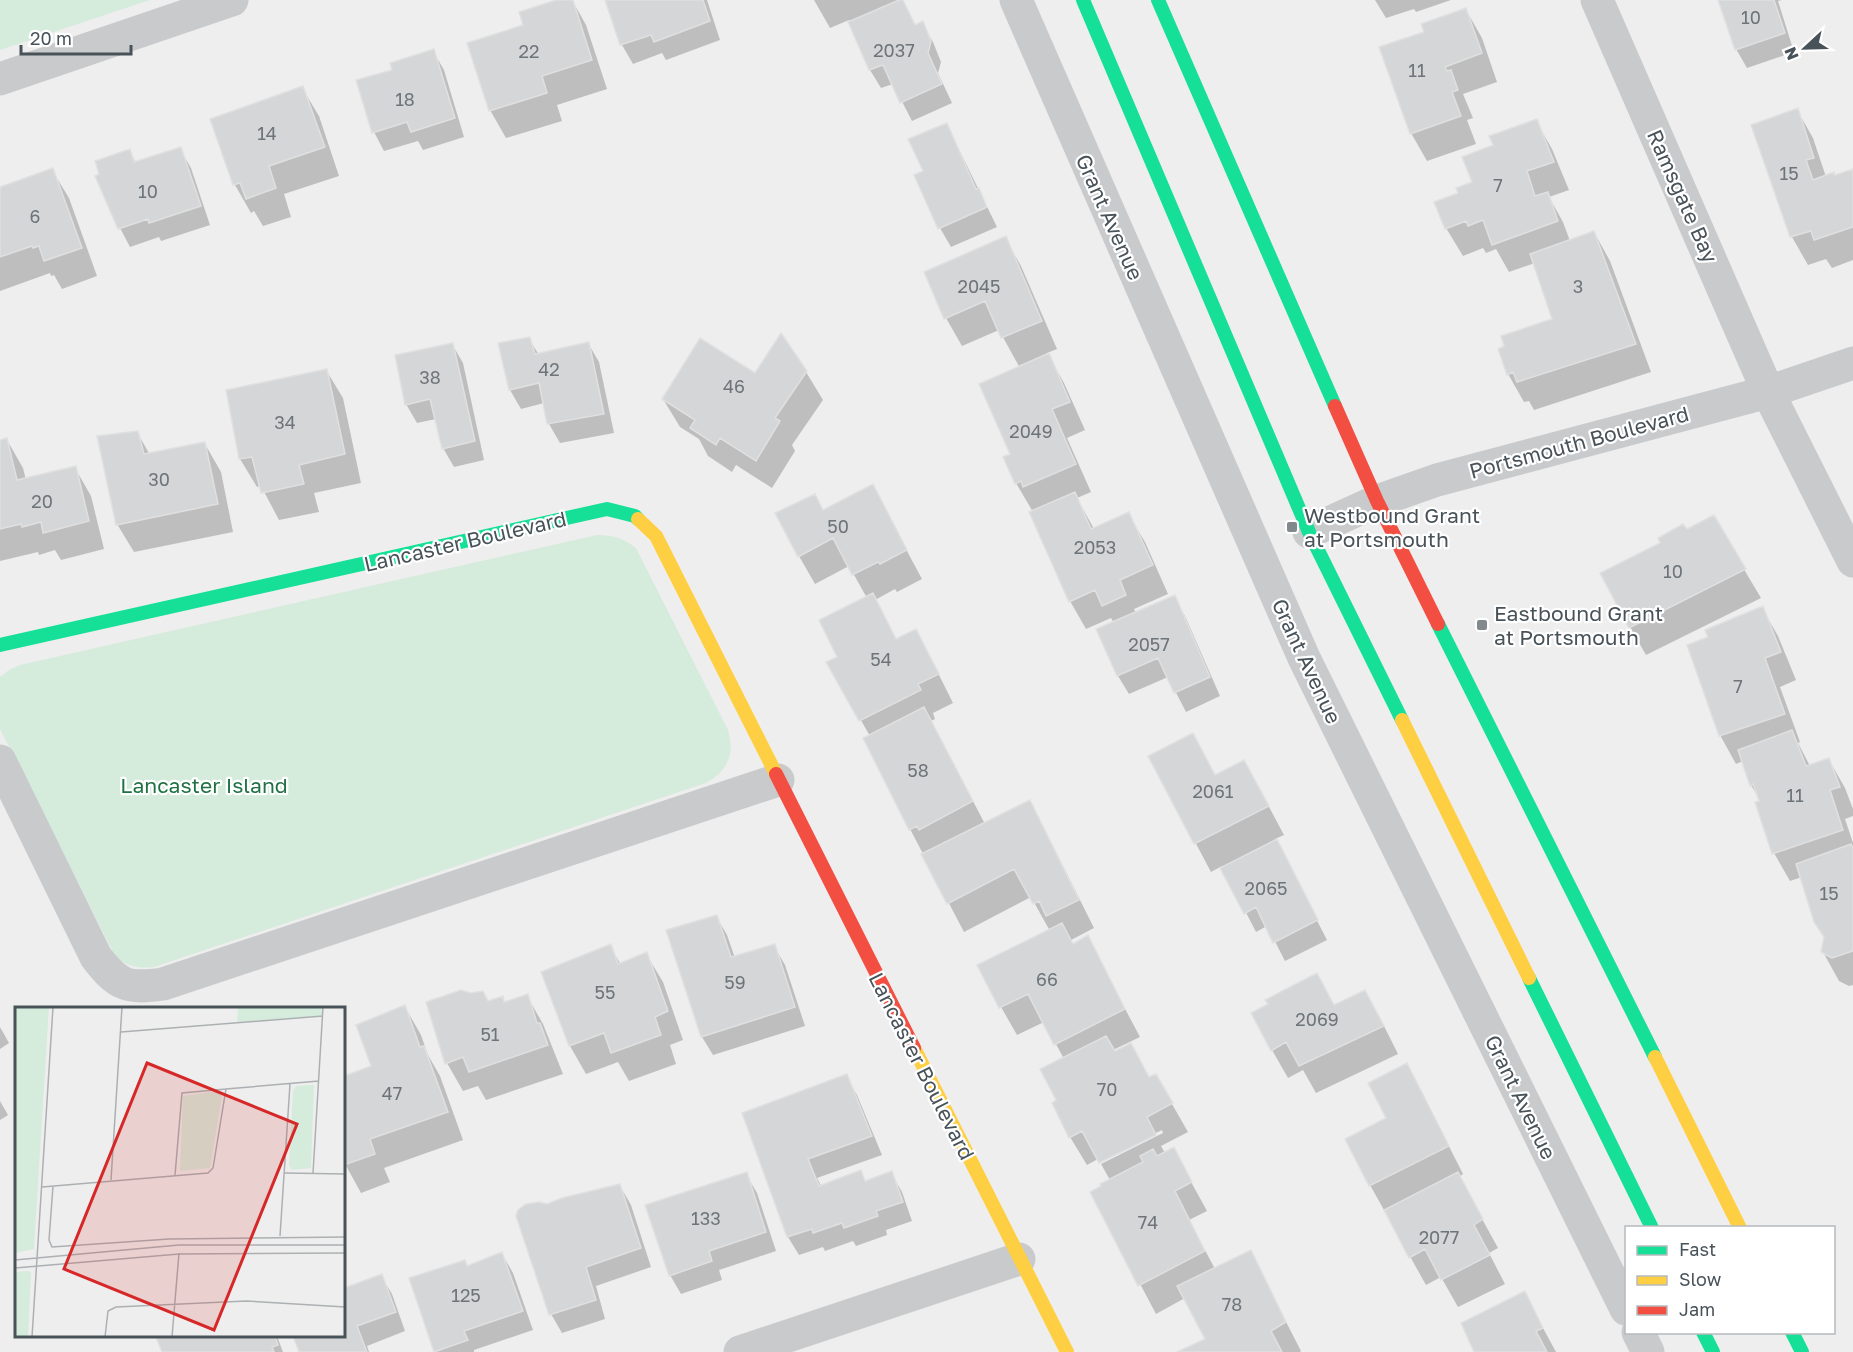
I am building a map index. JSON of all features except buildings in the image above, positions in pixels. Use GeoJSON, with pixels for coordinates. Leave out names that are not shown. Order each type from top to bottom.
{"type":"FeatureCollection","features":[{"type":"Feature","properties":{"kind":"main road"},"geometry":{"type":"LineString","coordinates":[[1083,0],[1309,532],[1652,1226]]}},
{"type":"Feature","properties":{"kind":"main road"},"geometry":{"type":"LineString","coordinates":[[1158,0],[1377,501],[1740,1226]]}},
{"type":"Feature","properties":{"kind":"main road","name":"Lancaster Boulevard"},"geometry":{"type":"LineString","coordinates":[[0,645],[607,509],[635,516],[656,536],[1067,1352]]}},
{"type":"Feature","properties":{"kind":"main road"},"geometry":{"type":"LineString","coordinates":[[1704,1334],[1713,1352]]}},
{"type":"Feature","properties":{"kind":"main road"},"geometry":{"type":"LineString","coordinates":[[1793,1334],[1802,1352]]}},
{"type":"Feature","properties":{"kind":"street"},"geometry":{"type":"LineString","coordinates":[[0,79],[232,0]]}},
{"type":"Feature","properties":{"kind":"street","name":"Grant Avenue"},"geometry":{"type":"LineString","coordinates":[[1016,0],[1304,658],[1625,1307]]}},
{"type":"Feature","properties":{"kind":"street","name":"Ramsgate Bay"},"geometry":{"type":"LineString","coordinates":[[1597,0],[1768,392],[1853,561]]}},
{"type":"Feature","properties":{"kind":"street","name":"Portsmouth Boulevard"},"geometry":{"type":"LineString","coordinates":[[1309,532],[1377,501],[1437,480],[1768,392],[1853,363]]}},
{"type":"Feature","properties":{"kind":"street"},"geometry":{"type":"LineString","coordinates":[[0,761],[96,957],[108,972],[124,984],[143,987],[174,980],[778,780]]}},
{"type":"Feature","properties":{"kind":"street"},"geometry":{"type":"LineString","coordinates":[[740,1352],[1019,1259]]}},
{"type":"Feature","properties":{"kind":"street"},"geometry":{"type":"LineString","coordinates":[[1639,1334],[1648,1352]]}},
{"type":"Feature","properties":{"kind":"green space"},"geometry":{"type":"Polygon","coordinates":[[[0,0],[150,0],[0,50],[0,0]]]}},
{"type":"Feature","properties":{"kind":"green space","name":"Lancaster Island"},"geometry":{"type":"Polygon","coordinates":[[[597,535],[618,538],[636,548],[728,730],[730,754],[720,773],[706,783],[154,967],[134,966],[116,958],[0,729],[0,677],[20,665],[597,535]]]}},
{"type":"Feature","properties":{"kind":"traffic: fast"},"geometry":{"type":"LineString","coordinates":[[1083,0],[1309,532],[1402,720]]}},
{"type":"Feature","properties":{"kind":"traffic: fast"},"geometry":{"type":"LineString","coordinates":[[1158,0],[1335,406]]}},
{"type":"Feature","properties":{"kind":"traffic: fast"},"geometry":{"type":"LineString","coordinates":[[0,645],[607,509],[635,516],[638,519]]}},
{"type":"Feature","properties":{"kind":"traffic: fast"},"geometry":{"type":"LineString","coordinates":[[1438,624],[1655,1057]]}},
{"type":"Feature","properties":{"kind":"traffic: fast"},"geometry":{"type":"LineString","coordinates":[[1529,978],[1651,1226]]}},
{"type":"Feature","properties":{"kind":"traffic: fast"},"geometry":{"type":"LineString","coordinates":[[1704,1334],[1713,1352]]}},
{"type":"Feature","properties":{"kind":"traffic: fast"},"geometry":{"type":"LineString","coordinates":[[1793,1334],[1802,1352]]}},
{"type":"Feature","properties":{"kind":"traffic: slow"},"geometry":{"type":"LineString","coordinates":[[638,519],[656,536],[776,774]]}},
{"type":"Feature","properties":{"kind":"traffic: slow"},"geometry":{"type":"LineString","coordinates":[[1402,720],[1529,978]]}},
{"type":"Feature","properties":{"kind":"traffic: slow"},"geometry":{"type":"LineString","coordinates":[[914,1048],[1067,1352]]}},
{"type":"Feature","properties":{"kind":"traffic: slow"},"geometry":{"type":"LineString","coordinates":[[1655,1057],[1739,1226]]}},
{"type":"Feature","properties":{"kind":"traffic: jam"},"geometry":{"type":"LineString","coordinates":[[1335,406],[1377,501],[1438,624]]}},
{"type":"Feature","properties":{"kind":"traffic: jam"},"geometry":{"type":"LineString","coordinates":[[776,774],[914,1048]]}},
{"type":"Feature","properties":{"kind":"place","name":"Westbound Grant at Portsmouth"},"geometry":{"type":"Point","coordinates":[1292,527]}},
{"type":"Feature","properties":{"kind":"place","name":"Eastbound Grant at Portsmouth"},"geometry":{"type":"Point","coordinates":[1482,625]}}]}
